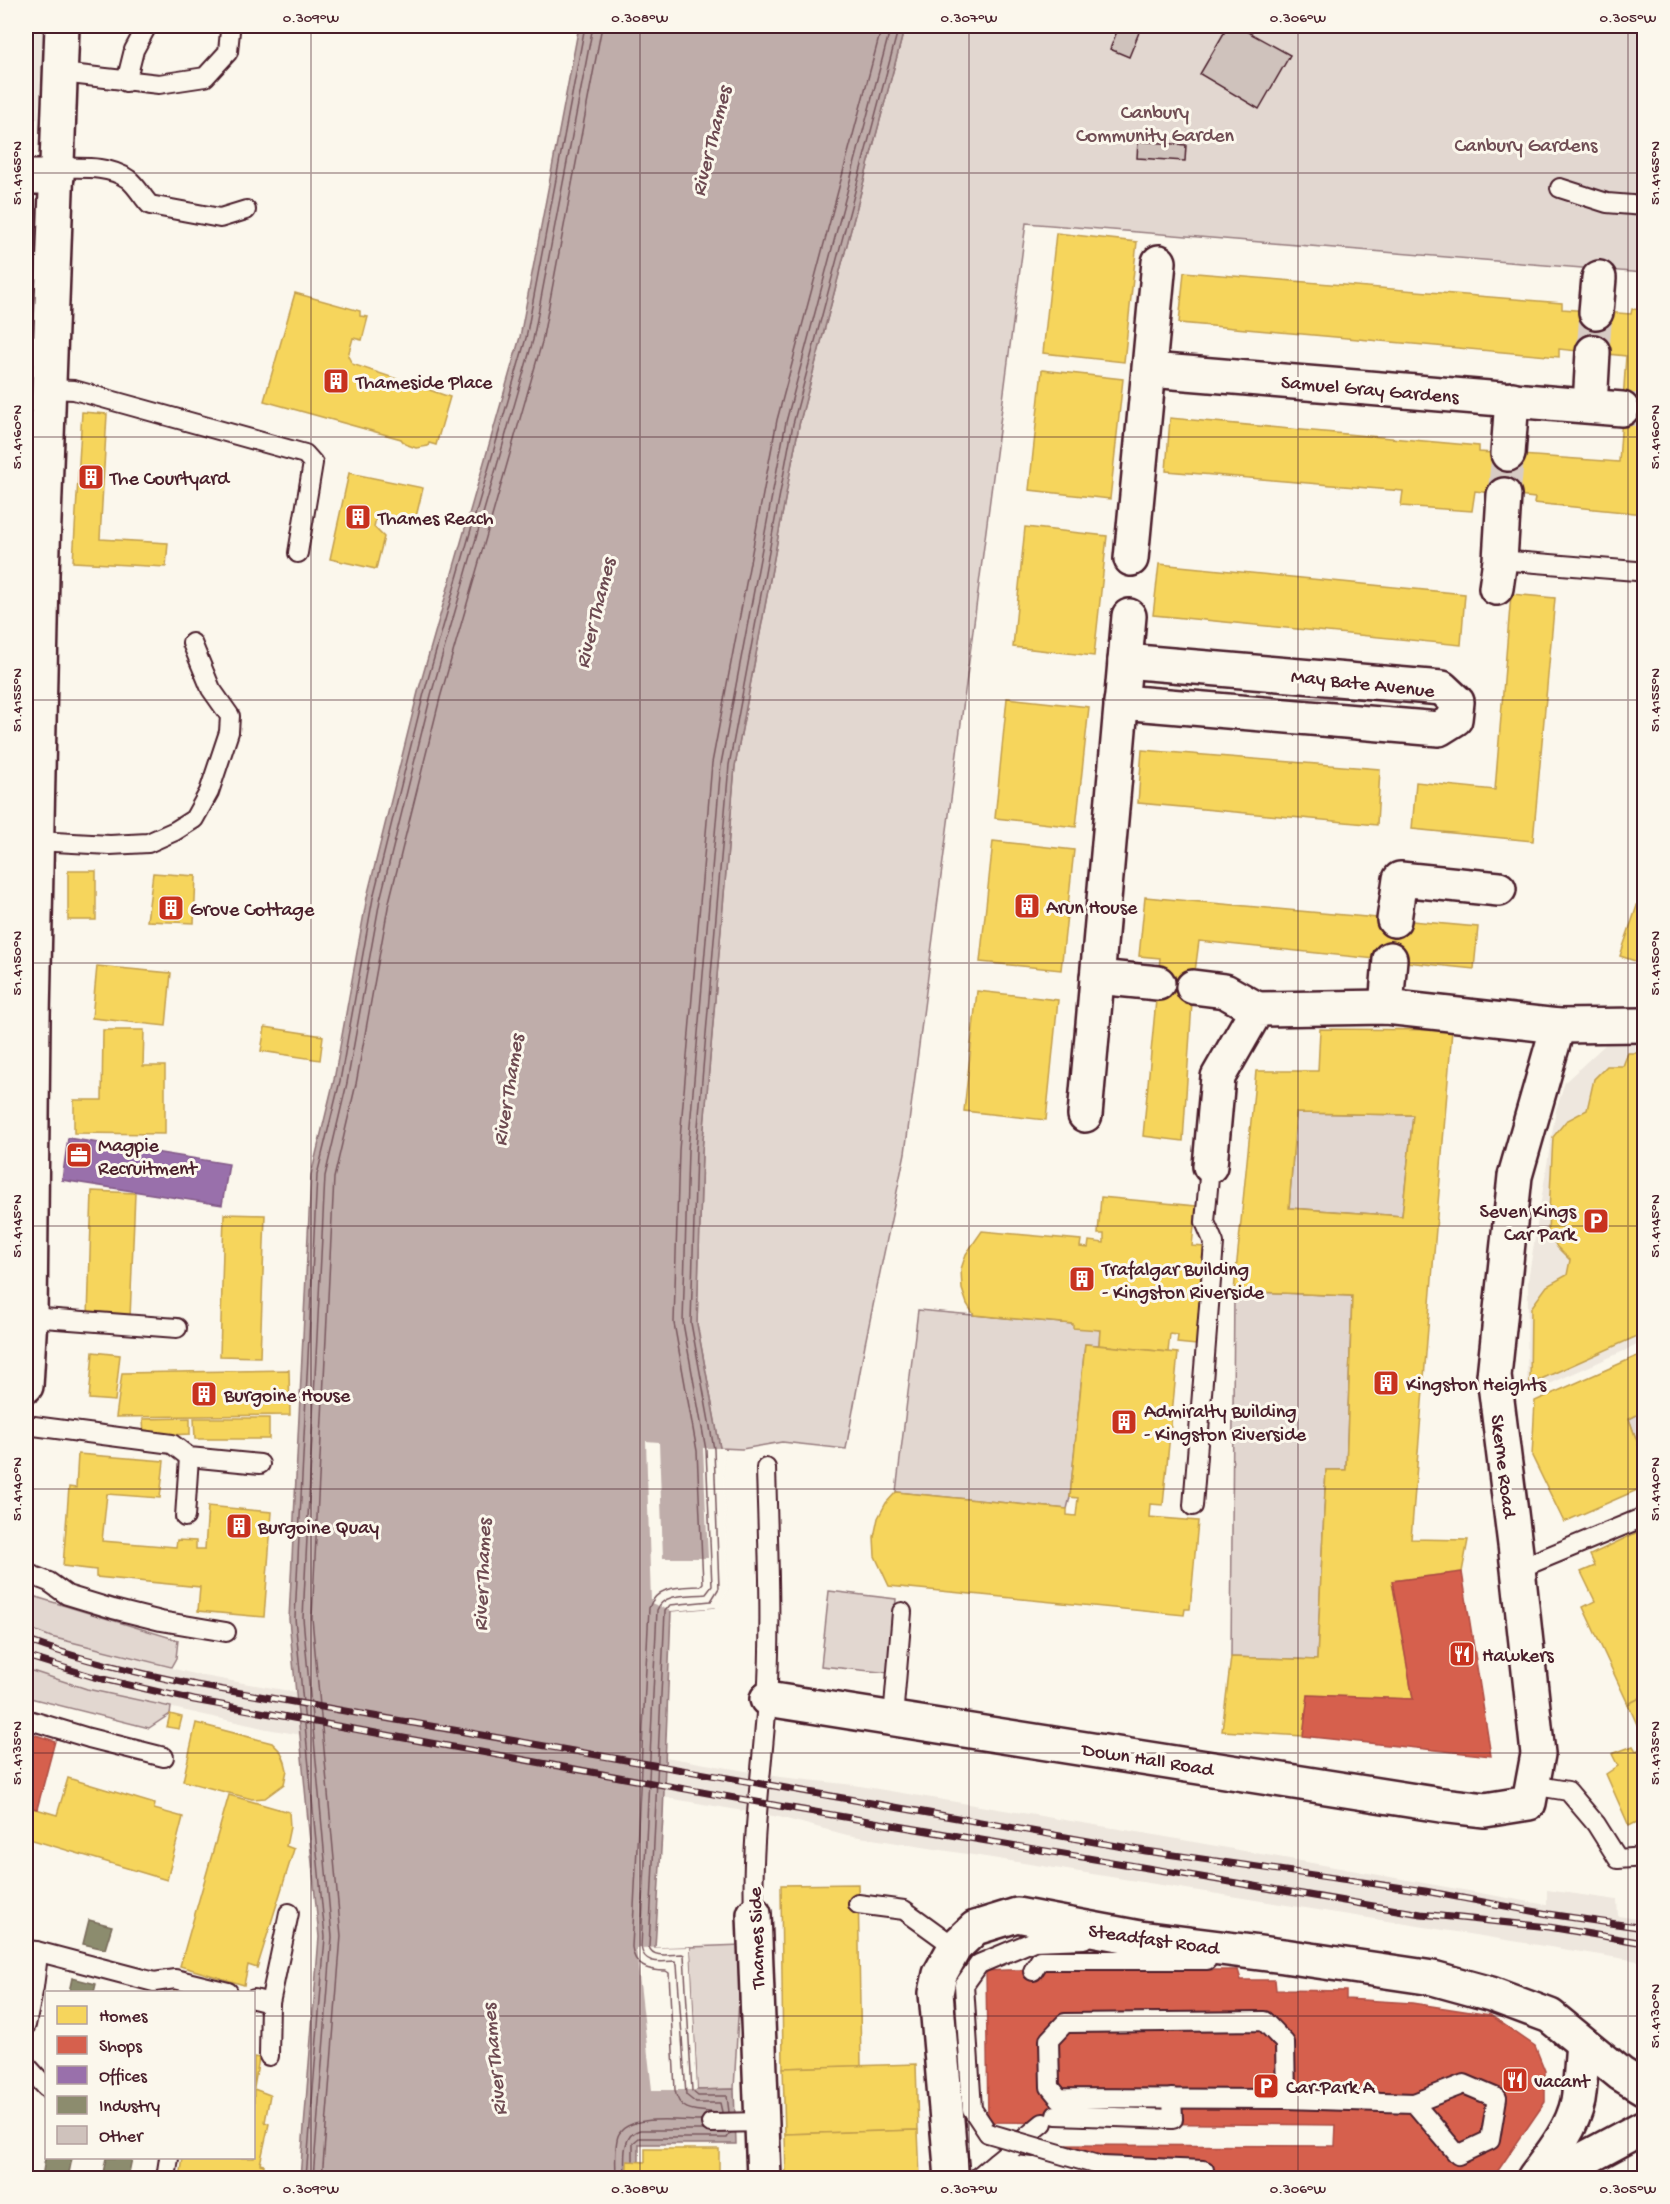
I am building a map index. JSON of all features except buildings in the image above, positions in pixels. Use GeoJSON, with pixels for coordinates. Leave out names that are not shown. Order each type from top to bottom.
{"type":"FeatureCollection","features":[{"type":"Feature","properties":{"kind":"street"},"geometry":{"type":"LineString","coordinates":[[26,1386],[30,1317],[29,1018],[36,841],[32,762],[34,543],[49,389],[37,346],[47,174],[61,73],[62,26]]}},
{"type":"Feature","properties":{"kind":"street"},"geometry":{"type":"LineString","coordinates":[[1131,559],[1159,262]]}},
{"type":"Feature","properties":{"kind":"street"},"geometry":{"type":"LineString","coordinates":[[1596,312],[1599,278]]}},
{"type":"Feature","properties":{"kind":"street"},"geometry":{"type":"LineString","coordinates":[[1590,406],[1593,352]]}},
{"type":"Feature","properties":{"kind":"street","name":"Samuel Gray Gardens"},"geometry":{"type":"LineString","coordinates":[[1150,370],[1622,409]]}},
{"type":"Feature","properties":{"kind":"street"},"geometry":{"type":"LineString","coordinates":[[1508,454],[1512,399]]}},
{"type":"Feature","properties":{"kind":"street"},"geometry":{"type":"LineString","coordinates":[[1498,574],[1504,495]]}},
{"type":"Feature","properties":{"kind":"street"},"geometry":{"type":"LineString","coordinates":[[1085,1115],[1129,616]]}},
{"type":"Feature","properties":{"kind":"street","name":"May Bate Avenue"},"geometry":{"type":"LineString","coordinates":[[1121,702],[1439,729],[1455,719],[1457,702],[1442,688],[1125,661]]}},
{"type":"Feature","properties":{"kind":"street"},"geometry":{"type":"LineString","coordinates":[[1394,920],[1400,879],[1499,889]]}},
{"type":"Feature","properties":{"kind":"street"},"geometry":{"type":"LineString","coordinates":[[1386,1007],[1390,959]]}},
{"type":"Feature","properties":{"kind":"street"},"geometry":{"type":"LineString","coordinates":[[1097,977],[1158,983]]}},
{"type":"Feature","properties":{"kind":"street"},"geometry":{"type":"LineString","coordinates":[[1193,987],[1225,991],[1257,1009],[1386,1007],[1558,1026],[1644,1025]]}},
{"type":"Feature","properties":{"kind":"street"},"geometry":{"type":"LineString","coordinates":[[1210,1166],[1218,1077],[1257,1009]]}},
{"type":"Feature","properties":{"kind":"street","name":"Skerne Road"},"geometry":{"type":"LineString","coordinates":[[1530,1794],[1538,1754],[1494,1376],[1515,1176],[1558,1026]]}},
{"type":"Feature","properties":{"kind":"street","name":"Down Hall Road"},"geometry":{"type":"LineString","coordinates":[[767,1699],[1441,1805],[1485,1810],[1530,1794]]}},
{"type":"Feature","properties":{"kind":"street","name":"Thames Side"},"geometry":{"type":"LineString","coordinates":[[754,1914],[764,2178]]}},
{"type":"Feature","properties":{"kind":"street","name":"Steadfast Road"},"geometry":{"type":"LineString","coordinates":[[952,2178],[936,1993],[940,1974],[954,1947],[975,1928],[1017,1915],[1140,1938],[1433,1978],[1491,1994],[1550,2016],[1621,2074],[1644,2088]]}},
{"type":"Feature","properties":{"kind":"street"},"geometry":{"type":"LineString","coordinates":[[1534,2178],[1564,2136],[1578,2101],[1582,2044]]}},
{"type":"Feature","properties":{"kind":"street"},"geometry":{"type":"LineString","coordinates":[[1568,2178],[1586,2158],[1644,2127]]}},
{"type":"Feature","properties":{"kind":"lane"},"geometry":{"type":"LineString","coordinates":[[126,82],[134,50],[147,26]]}},
{"type":"Feature","properties":{"kind":"lane"},"geometry":{"type":"LineString","coordinates":[[61,73],[159,84],[205,76],[228,52],[230,31],[228,26]]}},
{"type":"Feature","properties":{"kind":"lane"},"geometry":{"type":"LineString","coordinates":[[47,174],[87,168],[113,171],[130,180],[150,206],[220,218],[246,210]]}},
{"type":"Feature","properties":{"kind":"lane"},"geometry":{"type":"LineString","coordinates":[[1560,188],[1607,203],[1644,206]]}},
{"type":"Feature","properties":{"kind":"lane"},"geometry":{"type":"LineString","coordinates":[[49,389],[74,390],[305,454],[313,463],[298,554]]}},
{"type":"Feature","properties":{"kind":"lane"},"geometry":{"type":"LineString","coordinates":[[1498,574],[1636,571]]}},
{"type":"Feature","properties":{"kind":"lane"},"geometry":{"type":"LineString","coordinates":[[36,841],[110,845],[148,843],[195,819],[209,792],[229,732],[230,716],[211,689],[192,643]]}},
{"type":"Feature","properties":{"kind":"lane"},"geometry":{"type":"LineString","coordinates":[[1193,1506],[1214,1243],[1205,1222],[1210,1166]]}},
{"type":"Feature","properties":{"kind":"lane"},"geometry":{"type":"LineString","coordinates":[[30,1317],[177,1328]]}},
{"type":"Feature","properties":{"kind":"lane"},"geometry":{"type":"LineString","coordinates":[[26,1425],[172,1444],[189,1457],[260,1464]]}},
{"type":"Feature","properties":{"kind":"lane"},"geometry":{"type":"LineString","coordinates":[[185,1517],[189,1457]]}},
{"type":"Feature","properties":{"kind":"lane","name":"Thames Side"},"geometry":{"type":"LineString","coordinates":[[754,1914],[753,1875],[771,1620],[766,1468]]}},
{"type":"Feature","properties":{"kind":"lane"},"geometry":{"type":"LineString","coordinates":[[1518,1569],[1644,1517]]}},
{"type":"Feature","properties":{"kind":"lane"},"geometry":{"type":"LineString","coordinates":[[26,1573],[49,1582],[68,1595],[112,1609],[161,1621],[226,1632]]}},
{"type":"Feature","properties":{"kind":"lane"},"geometry":{"type":"LineString","coordinates":[[893,1718],[903,1612]]}},
{"type":"Feature","properties":{"kind":"lane"},"geometry":{"type":"LineString","coordinates":[[26,1719],[164,1757]]}},
{"type":"Feature","properties":{"kind":"lane"},"geometry":{"type":"LineString","coordinates":[[1530,1794],[1568,1791],[1596,1824],[1618,1859],[1644,1857]]}},
{"type":"Feature","properties":{"kind":"lane"},"geometry":{"type":"LineString","coordinates":[[858,1904],[904,1910],[954,1947]]}},
{"type":"Feature","properties":{"kind":"lane"},"geometry":{"type":"LineString","coordinates":[[269,2056],[262,2001],[289,1913]]}},
{"type":"Feature","properties":{"kind":"lane"},"geometry":{"type":"LineString","coordinates":[[1101,2166],[988,2133],[972,2109],[964,1985],[979,1964],[1035,1941],[1140,1938]]}},
{"type":"Feature","properties":{"kind":"lane"},"geometry":{"type":"LineString","coordinates":[[26,2025],[34,1987],[31,1951],[154,1982],[175,1979],[224,1991]]}},
{"type":"Feature","properties":{"kind":"lane"},"geometry":{"type":"LineString","coordinates":[[1033,1971],[1040,1960],[1227,1960],[1284,1956]]}},
{"type":"Feature","properties":{"kind":"lane"},"geometry":{"type":"LineString","coordinates":[[1286,2099],[1285,2043],[1264,2022],[1065,2023],[1049,2040],[1050,2087],[1059,2098],[1286,2099],[1414,2103],[1464,2084],[1497,2098],[1490,2140],[1458,2155],[1414,2103]]}},
{"type":"Feature","properties":{"kind":"lane"},"geometry":{"type":"LineString","coordinates":[[26,2065],[38,2087]]}},
{"type":"Feature","properties":{"kind":"lane"},"geometry":{"type":"LineString","coordinates":[[976,2178],[1049,2119],[1173,2119],[1172,2098]]}},
{"type":"Feature","properties":{"kind":"lane"},"geometry":{"type":"LineString","coordinates":[[711,2122],[763,2122]]}},
{"type":"Feature","properties":{"kind":"lane"},"geometry":{"type":"LineString","coordinates":[[166,2178],[169,2159]]}},
{"type":"Feature","properties":{"kind":"lane"},"geometry":{"type":"LineString","coordinates":[[996,2162],[1031,2167],[1101,2166],[1179,2174],[1204,2174]]}},
{"type":"Feature","properties":{"kind":"shaded area"},"geometry":{"type":"Polygon","coordinates":[[[26,26],[44,26],[38,119],[26,121],[26,26]]]}},
{"type":"Feature","properties":{"kind":"shaded area","name":"Seven Kings Car Park"},"geometry":{"type":"Polygon","coordinates":[[[1609,1041],[1644,1041],[1644,1342],[1527,1394],[1528,1280],[1556,1110],[1565,1082],[1609,1041]]]}},
{"type":"Feature","properties":{"kind":"shaded area"},"geometry":{"type":"Polygon","coordinates":[[[26,1627],[51,1637],[198,1675],[780,1777],[854,1785],[1149,1834],[1547,1905],[1547,1890],[1617,1900],[1618,1916],[1644,1920],[1644,1962],[847,1835],[779,1817],[267,1729],[87,1689],[39,1675],[26,1669],[26,1627]]]}},
{"type":"Feature","properties":{"kind":"green space","name":"Canbury Gardens"},"geometry":{"type":"Polygon","coordinates":[[[905,26],[1644,26],[1644,273],[1026,223],[905,1153],[865,1344],[846,1449],[782,1442],[742,1449],[720,1448],[697,1324],[702,1151],[735,766],[799,425],[905,26]]]}},
{"type":"Feature","properties":{"kind":"green space"},"geometry":{"type":"Polygon","coordinates":[[[1296,1113],[1413,1115],[1402,1216],[1289,1208],[1296,1113]]]}},
{"type":"Feature","properties":{"kind":"green space"},"geometry":{"type":"Polygon","coordinates":[[[1234,1291],[1352,1296],[1346,1470],[1326,1470],[1317,1660],[1231,1657],[1234,1291]]]}},
{"type":"Feature","properties":{"kind":"green space"},"geometry":{"type":"Polygon","coordinates":[[[918,1310],[1073,1324],[1100,1330],[1099,1345],[1085,1344],[1067,1509],[896,1492],[918,1310]]]}},
{"type":"Feature","properties":{"kind":"green space"},"geometry":{"type":"Polygon","coordinates":[[[1644,1411],[1644,1461],[1629,1419],[1644,1411]]]}},
{"type":"Feature","properties":{"kind":"green space"},"geometry":{"type":"Polygon","coordinates":[[[829,1591],[896,1599],[890,1673],[821,1666],[829,1591]]]}},
{"type":"Feature","properties":{"kind":"green space"},"geometry":{"type":"Polygon","coordinates":[[[26,1594],[178,1640],[176,1658],[171,1667],[51,1637],[26,1627],[26,1594]]]}},
{"type":"Feature","properties":{"kind":"green space"},"geometry":{"type":"Polygon","coordinates":[[[26,1669],[87,1689],[171,1707],[170,1714],[149,1728],[26,1697],[26,1669]]]}},
{"type":"Feature","properties":{"kind":"green space"},"geometry":{"type":"Polygon","coordinates":[[[742,1945],[734,2089],[697,2090],[690,1947],[742,1945]]]}},
{"type":"Feature","properties":{"kind":"water","name":"River Thames"},"geometry":{"type":"Polygon","coordinates":[[[579,26],[905,26],[799,425],[735,766],[702,1151],[697,1324],[720,1448],[715,1607],[671,1611],[655,1948],[690,1947],[697,2090],[734,2089],[736,2144],[639,2144],[639,2178],[300,2178],[319,1937],[289,1619],[311,1175],[334,1080],[367,897],[418,692],[520,337],[579,26]]]}},
{"type":"Feature","properties":{"kind":"pier"},"geometry":{"type":"Polygon","coordinates":[[[646,1441],[659,1442],[663,1558],[708,1558],[703,1448],[723,1448],[728,1591],[719,1607],[671,1611],[651,1603],[646,1441]]]}},
{"type":"Feature","properties":{"kind":"pier"},"geometry":{"type":"Polygon","coordinates":[[[690,1947],[697,2090],[652,2090],[636,1948],[690,1947]]]}},
{"type":"Feature","properties":{"kind":"tunnel"},"geometry":{"type":"LineString","coordinates":[[1593,352],[1596,312]]}},
{"type":"Feature","properties":{"kind":"tunnel"},"geometry":{"type":"LineString","coordinates":[[1622,409],[1644,410]]}},
{"type":"Feature","properties":{"kind":"tunnel"},"geometry":{"type":"LineString","coordinates":[[1504,495],[1508,454]]}},
{"type":"Feature","properties":{"kind":"railway"},"geometry":{"type":"LineString","coordinates":[[26,1640],[88,1660],[196,1685],[1146,1851],[1425,1891],[1548,1914],[1644,1928]]}},
{"type":"Feature","properties":{"kind":"railway"},"geometry":{"type":"LineString","coordinates":[[26,1656],[94,1677],[194,1700],[779,1806],[1421,1914],[1549,1927],[1644,1943]]}},
{"type":"Feature","properties":{"kind":"place","name":"Thameside Place"},"geometry":{"type":"Point","coordinates":[336,381]}},
{"type":"Feature","properties":{"kind":"place","name":"The Courtyard"},"geometry":{"type":"Point","coordinates":[91,477]}},
{"type":"Feature","properties":{"kind":"place","name":"Thames Reach"},"geometry":{"type":"Point","coordinates":[358,517]}},
{"type":"Feature","properties":{"kind":"place","name":"Arun House"},"geometry":{"type":"Point","coordinates":[1027,906]}},
{"type":"Feature","properties":{"kind":"place","name":"Grove Cottage"},"geometry":{"type":"Point","coordinates":[171,908]}},
{"type":"Feature","properties":{"kind":"place","name":"Magpie Recruitment"},"geometry":{"type":"Point","coordinates":[79,1155]}},
{"type":"Feature","properties":{"kind":"place","name":"Seven Kings Car Park"},"geometry":{"type":"Point","coordinates":[1596,1221]}},
{"type":"Feature","properties":{"kind":"place","name":"Trafalgar Building - Kingston Riverside"},"geometry":{"type":"Point","coordinates":[1082,1279]}},
{"type":"Feature","properties":{"kind":"place","name":"Kingston Heights"},"geometry":{"type":"Point","coordinates":[1386,1383]}},
{"type":"Feature","properties":{"kind":"place","name":"Burgoine House"},"geometry":{"type":"Point","coordinates":[204,1394]}},
{"type":"Feature","properties":{"kind":"place","name":"Admiralty Building - Kingston Riverside"},"geometry":{"type":"Point","coordinates":[1124,1422]}},
{"type":"Feature","properties":{"kind":"place","name":"Burgoine Quay"},"geometry":{"type":"Point","coordinates":[239,1526]}},
{"type":"Feature","properties":{"kind":"place","name":"Hawkers"},"geometry":{"type":"Point","coordinates":[1462,1654]}},
{"type":"Feature","properties":{"kind":"place","name":"vacant"},"geometry":{"type":"Point","coordinates":[1515,2080]}},
{"type":"Feature","properties":{"kind":"place","name":"Car Park A"},"geometry":{"type":"Point","coordinates":[1266,2086]}},
{"type":"Feature","properties":{"kind":"park label","name":"Canbury Community Garden"},"geometry":{"type":"Point","coordinates":[1155,122]}}]}
